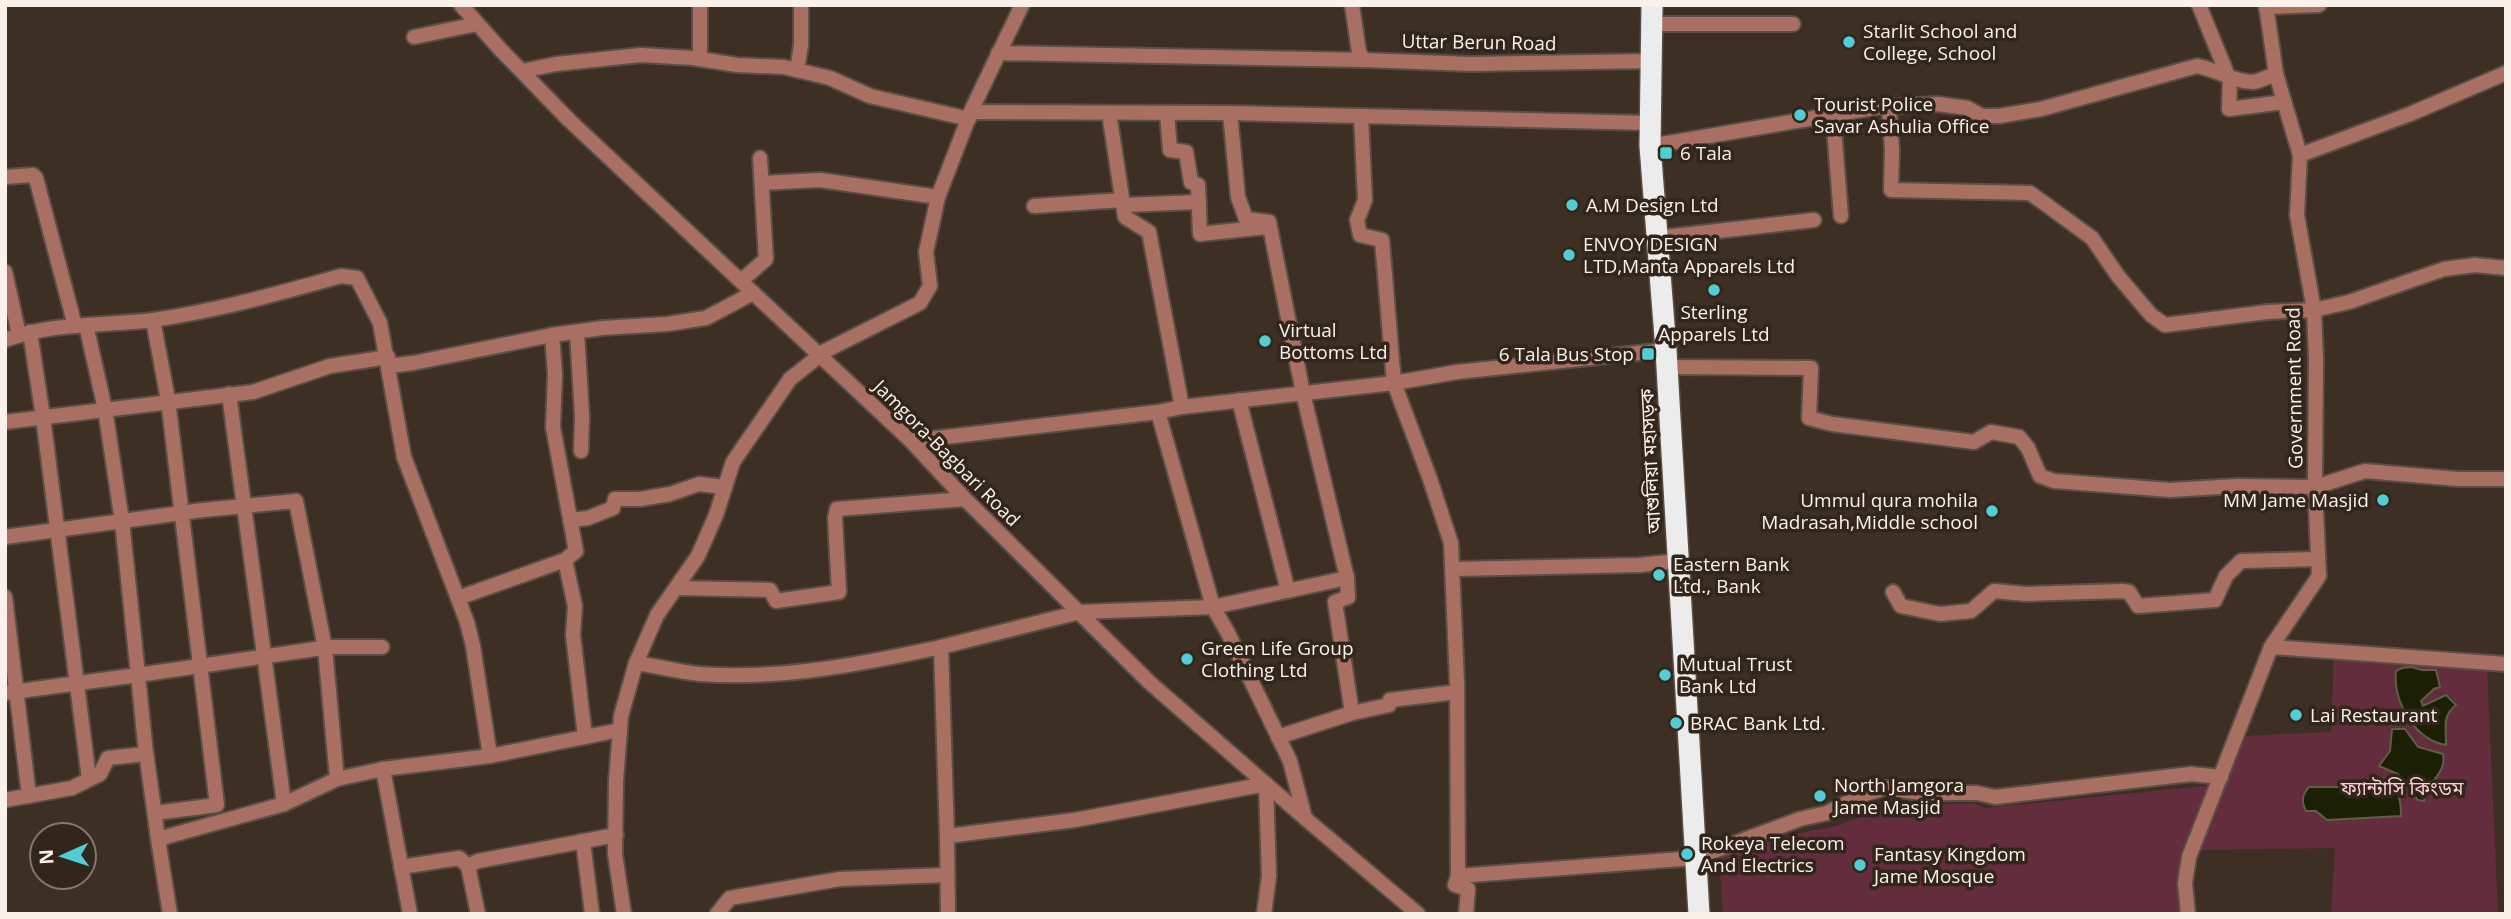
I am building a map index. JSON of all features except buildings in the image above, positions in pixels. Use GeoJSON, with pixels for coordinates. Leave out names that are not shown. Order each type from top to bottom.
{"type":"FeatureCollection","features":[{"type":"Feature","properties":{"kind":"highway","name":"আশুলিয়া মহাসড়ক"},"geometry":{"type":"LineString","coordinates":[[1652,15],[1650,146],[1666,358],[1699,914]]}},
{"type":"Feature","properties":{"kind":"street","name":"Jamgora-Bagbari Road"},"geometry":{"type":"LineString","coordinates":[[461,5],[569,120],[911,441],[965,499],[1149,682],[1418,914]]}},
{"type":"Feature","properties":{"kind":"street"},"geometry":{"type":"LineString","coordinates":[[700,5],[700,59]]}},
{"type":"Feature","properties":{"kind":"street"},"geometry":{"type":"LineString","coordinates":[[797,70],[801,45],[801,5]]}},
{"type":"Feature","properties":{"kind":"street"},"geometry":{"type":"LineString","coordinates":[[624,914],[615,854],[621,716],[636,663],[657,615],[698,556],[733,462],[790,379],[817,355],[920,303],[930,286],[926,253],[938,197],[970,115],[1022,5]]}},
{"type":"Feature","properties":{"kind":"street"},"geometry":{"type":"LineString","coordinates":[[1352,5],[1359,52],[1364,60]]}},
{"type":"Feature","properties":{"kind":"street"},"geometry":{"type":"LineString","coordinates":[[2199,5],[2229,77],[2229,109],[2284,102]]}},
{"type":"Feature","properties":{"kind":"street"},"geometry":{"type":"LineString","coordinates":[[2266,6],[2319,5]]}},
{"type":"Feature","properties":{"kind":"street","name":"Government Road"},"geometry":{"type":"LineString","coordinates":[[2188,914],[2185,883],[2189,857],[2271,647],[2319,576],[2315,486],[2314,310],[2297,215],[2301,155],[2276,74],[2266,6]]}},
{"type":"Feature","properties":{"kind":"street"},"geometry":{"type":"LineString","coordinates":[[1652,15],[1793,24]]}},
{"type":"Feature","properties":{"kind":"street"},"geometry":{"type":"LineString","coordinates":[[414,37],[477,24]]}},
{"type":"Feature","properties":{"kind":"street","name":"Uttar Berun Road"},"geometry":{"type":"LineString","coordinates":[[998,53],[1472,64],[1650,61]]}},
{"type":"Feature","properties":{"kind":"street"},"geometry":{"type":"LineString","coordinates":[[522,71],[556,64],[640,55],[784,67],[830,78],[870,96],[970,115],[1230,113],[1650,123]]}},
{"type":"Feature","properties":{"kind":"street"},"geometry":{"type":"LineString","coordinates":[[1650,146],[1889,107],[1938,104],[1967,108],[1982,116],[1999,116],[2041,109],[2197,66],[2255,82],[2276,74]]}},
{"type":"Feature","properties":{"kind":"street"},"geometry":{"type":"LineString","coordinates":[[2301,155],[2506,74]]}},
{"type":"Feature","properties":{"kind":"street"},"geometry":{"type":"LineString","coordinates":[[1889,107],[1891,190],[2030,192],[2092,237],[2126,285],[2151,315],[2165,325],[2267,312],[2314,310],[2349,302],[2444,269],[2475,265],[2506,268]]}},
{"type":"Feature","properties":{"kind":"street"},"geometry":{"type":"LineString","coordinates":[[1109,113],[1125,217],[1149,232],[1182,407]]}},
{"type":"Feature","properties":{"kind":"street"},"geometry":{"type":"LineString","coordinates":[[1167,113],[1170,150],[1186,152],[1191,182],[1198,185],[1200,234],[1270,227]]}},
{"type":"Feature","properties":{"kind":"street"},"geometry":{"type":"LineString","coordinates":[[1230,113],[1238,197],[1246,219],[1269,222],[1303,393],[1347,578],[1348,597],[1335,602],[1352,713]]}},
{"type":"Feature","properties":{"kind":"street"},"geometry":{"type":"LineString","coordinates":[[1361,116],[1365,200],[1357,220],[1360,235],[1382,240],[1394,383],[1451,543],[1457,692],[1458,876],[1455,885],[1468,889],[1466,914]]}},
{"type":"Feature","properties":{"kind":"street"},"geometry":{"type":"LineString","coordinates":[[1833,116],[1840,216]]}},
{"type":"Feature","properties":{"kind":"street"},"geometry":{"type":"LineString","coordinates":[[741,281],[766,259],[760,158]]}},
{"type":"Feature","properties":{"kind":"street"},"geometry":{"type":"LineString","coordinates":[[5,177],[33,175],[36,178],[105,409],[122,521],[146,752],[170,914]]}},
{"type":"Feature","properties":{"kind":"street"},"geometry":{"type":"LineString","coordinates":[[762,183],[820,180],[938,197]]}},
{"type":"Feature","properties":{"kind":"street"},"geometry":{"type":"LineString","coordinates":[[1034,206],[1199,202]]}},
{"type":"Feature","properties":{"kind":"street"},"geometry":{"type":"LineString","coordinates":[[1656,238],[1814,220]]}},
{"type":"Feature","properties":{"kind":"street"},"geometry":{"type":"LineString","coordinates":[[5,272],[18,336],[43,417],[89,779]]}},
{"type":"Feature","properties":{"kind":"street"},"geometry":{"type":"LineString","coordinates":[[18,336],[80,325],[153,320],[240,302],[341,275],[353,276],[360,283],[380,323],[404,457],[458,598],[473,646],[490,756]]}},
{"type":"Feature","properties":{"kind":"street"},"geometry":{"type":"LineString","coordinates":[[5,422],[253,391],[331,366],[388,361],[413,363],[552,335],[706,318],[753,293]]}},
{"type":"Feature","properties":{"kind":"street"},"geometry":{"type":"LineString","coordinates":[[153,320],[168,400],[216,805],[155,813]]}},
{"type":"Feature","properties":{"kind":"street"},"geometry":{"type":"LineString","coordinates":[[577,332],[582,416],[581,450]]}},
{"type":"Feature","properties":{"kind":"street"},"geometry":{"type":"LineString","coordinates":[[458,598],[565,560],[576,551],[553,427],[555,374],[552,335]]}},
{"type":"Feature","properties":{"kind":"street"},"geometry":{"type":"LineString","coordinates":[[911,441],[1394,383],[1457,372],[1666,358],[1811,368],[1809,418],[1832,424],[1974,442],[1991,432],[2019,437],[2028,448],[2040,477],[2054,481],[2170,489],[2315,486],[2365,471],[2458,479],[2506,479]]}},
{"type":"Feature","properties":{"kind":"street"},"geometry":{"type":"LineString","coordinates":[[229,394],[284,804]]}},
{"type":"Feature","properties":{"kind":"street"},"geometry":{"type":"LineString","coordinates":[[1239,400],[1288,591]]}},
{"type":"Feature","properties":{"kind":"street"},"geometry":{"type":"LineString","coordinates":[[1158,412],[1213,607],[1290,761],[1306,819]]}},
{"type":"Feature","properties":{"kind":"street"},"geometry":{"type":"LineString","coordinates":[[570,520],[588,519],[613,508],[615,499],[650,497],[699,484],[725,487]]}},
{"type":"Feature","properties":{"kind":"street"},"geometry":{"type":"LineString","coordinates":[[676,588],[770,590],[776,601],[839,592],[835,518],[837,509],[965,499]]}},
{"type":"Feature","properties":{"kind":"street"},"geometry":{"type":"LineString","coordinates":[[5,537],[243,505],[296,501],[325,648],[337,779]]}},
{"type":"Feature","properties":{"kind":"street"},"geometry":{"type":"LineString","coordinates":[[1893,592],[1902,606],[1940,614],[1971,611],[1994,591],[2026,594],[2122,591],[2129,592],[2138,606],[2163,606],[2215,600],[2226,576],[2241,561],[2318,559]]}},
{"type":"Feature","properties":{"kind":"street"},"geometry":{"type":"LineString","coordinates":[[565,560],[575,606],[573,635],[585,737]]}},
{"type":"Feature","properties":{"kind":"street"},"geometry":{"type":"LineString","coordinates":[[1453,569],[1627,566],[1678,561]]}},
{"type":"Feature","properties":{"kind":"street"},"geometry":{"type":"LineString","coordinates":[[636,663],[699,674],[763,675],[859,664],[941,648],[1080,612],[1213,607],[1347,578]]}},
{"type":"Feature","properties":{"kind":"street"},"geometry":{"type":"LineString","coordinates":[[5,597],[11,692],[29,796]]}},
{"type":"Feature","properties":{"kind":"street"},"geometry":{"type":"LineString","coordinates":[[11,692],[264,655],[325,648],[382,647]]}},
{"type":"Feature","properties":{"kind":"street"},"geometry":{"type":"LineString","coordinates":[[2271,647],[2506,664]]}},
{"type":"Feature","properties":{"kind":"street"},"geometry":{"type":"LineString","coordinates":[[941,648],[948,914]]}},
{"type":"Feature","properties":{"kind":"street"},"geometry":{"type":"LineString","coordinates":[[1278,737],[1352,713],[1389,705],[1390,700],[1457,692]]}},
{"type":"Feature","properties":{"kind":"street"},"geometry":{"type":"LineString","coordinates":[[159,839],[284,804],[337,779],[383,769],[490,756],[620,730]]}},
{"type":"Feature","properties":{"kind":"street"},"geometry":{"type":"LineString","coordinates":[[5,800],[72,788],[100,774],[108,758],[146,752]]}},
{"type":"Feature","properties":{"kind":"street"},"geometry":{"type":"LineString","coordinates":[[383,769],[411,914]]}},
{"type":"Feature","properties":{"kind":"street"},"geometry":{"type":"LineString","coordinates":[[1458,876],[1695,858],[1800,819],[1827,813],[1862,795],[1885,788],[1922,793],[1977,793],[1995,797],[2191,774],[2221,776]]}},
{"type":"Feature","properties":{"kind":"street"},"geometry":{"type":"LineString","coordinates":[[947,836],[1075,820],[1266,784],[1269,876],[1264,914]]}},
{"type":"Feature","properties":{"kind":"street"},"geometry":{"type":"LineString","coordinates":[[159,839],[216,822]]}},
{"type":"Feature","properties":{"kind":"street"},"geometry":{"type":"LineString","coordinates":[[468,866],[478,861],[615,835]]}},
{"type":"Feature","properties":{"kind":"street"},"geometry":{"type":"LineString","coordinates":[[583,841],[592,914]]}},
{"type":"Feature","properties":{"kind":"street"},"geometry":{"type":"LineString","coordinates":[[401,867],[459,858],[468,866],[478,914]]}},
{"type":"Feature","properties":{"kind":"street"},"geometry":{"type":"LineString","coordinates":[[717,914],[730,898],[840,879],[947,875]]}},
{"type":"Feature","properties":{"kind":"green space","name":"ফ্যান্টাসি কিংডম"},"geometry":{"type":"Polygon","coordinates":[[[2334,653],[2487,666],[2498,914],[2331,914],[2335,848],[2185,850],[2179,885],[2181,914],[1723,914],[1719,856],[1765,840],[1836,826],[1887,807],[1973,803],[1985,808],[2224,784],[2243,736],[2331,732],[2334,653]]]}},
{"type":"Feature","properties":{"kind":"shaded area"},"geometry":{"type":"Polygon","coordinates":[[[2412,667],[2436,670],[2440,687],[2421,701],[2423,706],[2446,695],[2456,705],[2447,718],[2446,745],[2425,736],[2408,718],[2402,707],[2396,671],[2412,667]]]}},
{"type":"Feature","properties":{"kind":"shaded area"},"geometry":{"type":"Polygon","coordinates":[[[2392,729],[2405,729],[2418,747],[2443,754],[2442,767],[2428,788],[2424,801],[2418,800],[2398,774],[2379,766],[2390,751],[2392,729]]]}},
{"type":"Feature","properties":{"kind":"shaded area"},"geometry":{"type":"Polygon","coordinates":[[[2378,778],[2390,779],[2393,783],[2399,796],[2401,816],[2327,820],[2316,811],[2306,811],[2304,807],[2303,798],[2309,787],[2342,787],[2378,778]]]}},
{"type":"Feature","properties":{"kind":"place","name":"Starlit School and College, School"},"geometry":{"type":"Point","coordinates":[1849,42]}},
{"type":"Feature","properties":{"kind":"place","name":"Tourist Police Savar Ashulia Office"},"geometry":{"type":"Point","coordinates":[1800,115]}},
{"type":"Feature","properties":{"kind":"place","name":"6 Tala"},"geometry":{"type":"Point","coordinates":[1666,153]}},
{"type":"Feature","properties":{"kind":"place","name":"A.M Design Ltd"},"geometry":{"type":"Point","coordinates":[1572,205]}},
{"type":"Feature","properties":{"kind":"place","name":"ENVOY DESIGN LTD,Manta Apparels Ltd"},"geometry":{"type":"Point","coordinates":[1569,255]}},
{"type":"Feature","properties":{"kind":"place","name":"Sterling Apparels Ltd"},"geometry":{"type":"Point","coordinates":[1714,290]}},
{"type":"Feature","properties":{"kind":"place","name":"Virtual Bottoms Ltd"},"geometry":{"type":"Point","coordinates":[1265,341]}},
{"type":"Feature","properties":{"kind":"place","name":"6 Tala Bus Stop"},"geometry":{"type":"Point","coordinates":[1648,354]}},
{"type":"Feature","properties":{"kind":"place","name":"MM Jame Masjid"},"geometry":{"type":"Point","coordinates":[2383,500]}},
{"type":"Feature","properties":{"kind":"place","name":"Ummul qura mohila Madrasah,Middle school"},"geometry":{"type":"Point","coordinates":[1992,511]}},
{"type":"Feature","properties":{"kind":"place","name":"Eastern Bank Ltd., Bank"},"geometry":{"type":"Point","coordinates":[1659,575]}},
{"type":"Feature","properties":{"kind":"place","name":"Green Life Group Clothing Ltd"},"geometry":{"type":"Point","coordinates":[1187,659]}},
{"type":"Feature","properties":{"kind":"place","name":"Mutual Trust Bank Ltd"},"geometry":{"type":"Point","coordinates":[1665,675]}},
{"type":"Feature","properties":{"kind":"place","name":"Lai Restaurant"},"geometry":{"type":"Point","coordinates":[2296,715]}},
{"type":"Feature","properties":{"kind":"place","name":"BRAC Bank Ltd."},"geometry":{"type":"Point","coordinates":[1676,723]}},
{"type":"Feature","properties":{"kind":"place","name":"North Jamgora Jame Masjid"},"geometry":{"type":"Point","coordinates":[1820,796]}},
{"type":"Feature","properties":{"kind":"place","name":"Rokeya Telecom And Electrics"},"geometry":{"type":"Point","coordinates":[1687,854]}},
{"type":"Feature","properties":{"kind":"place","name":"Fantasy Kingdom Jame Mosque"},"geometry":{"type":"Point","coordinates":[1860,865]}}]}
